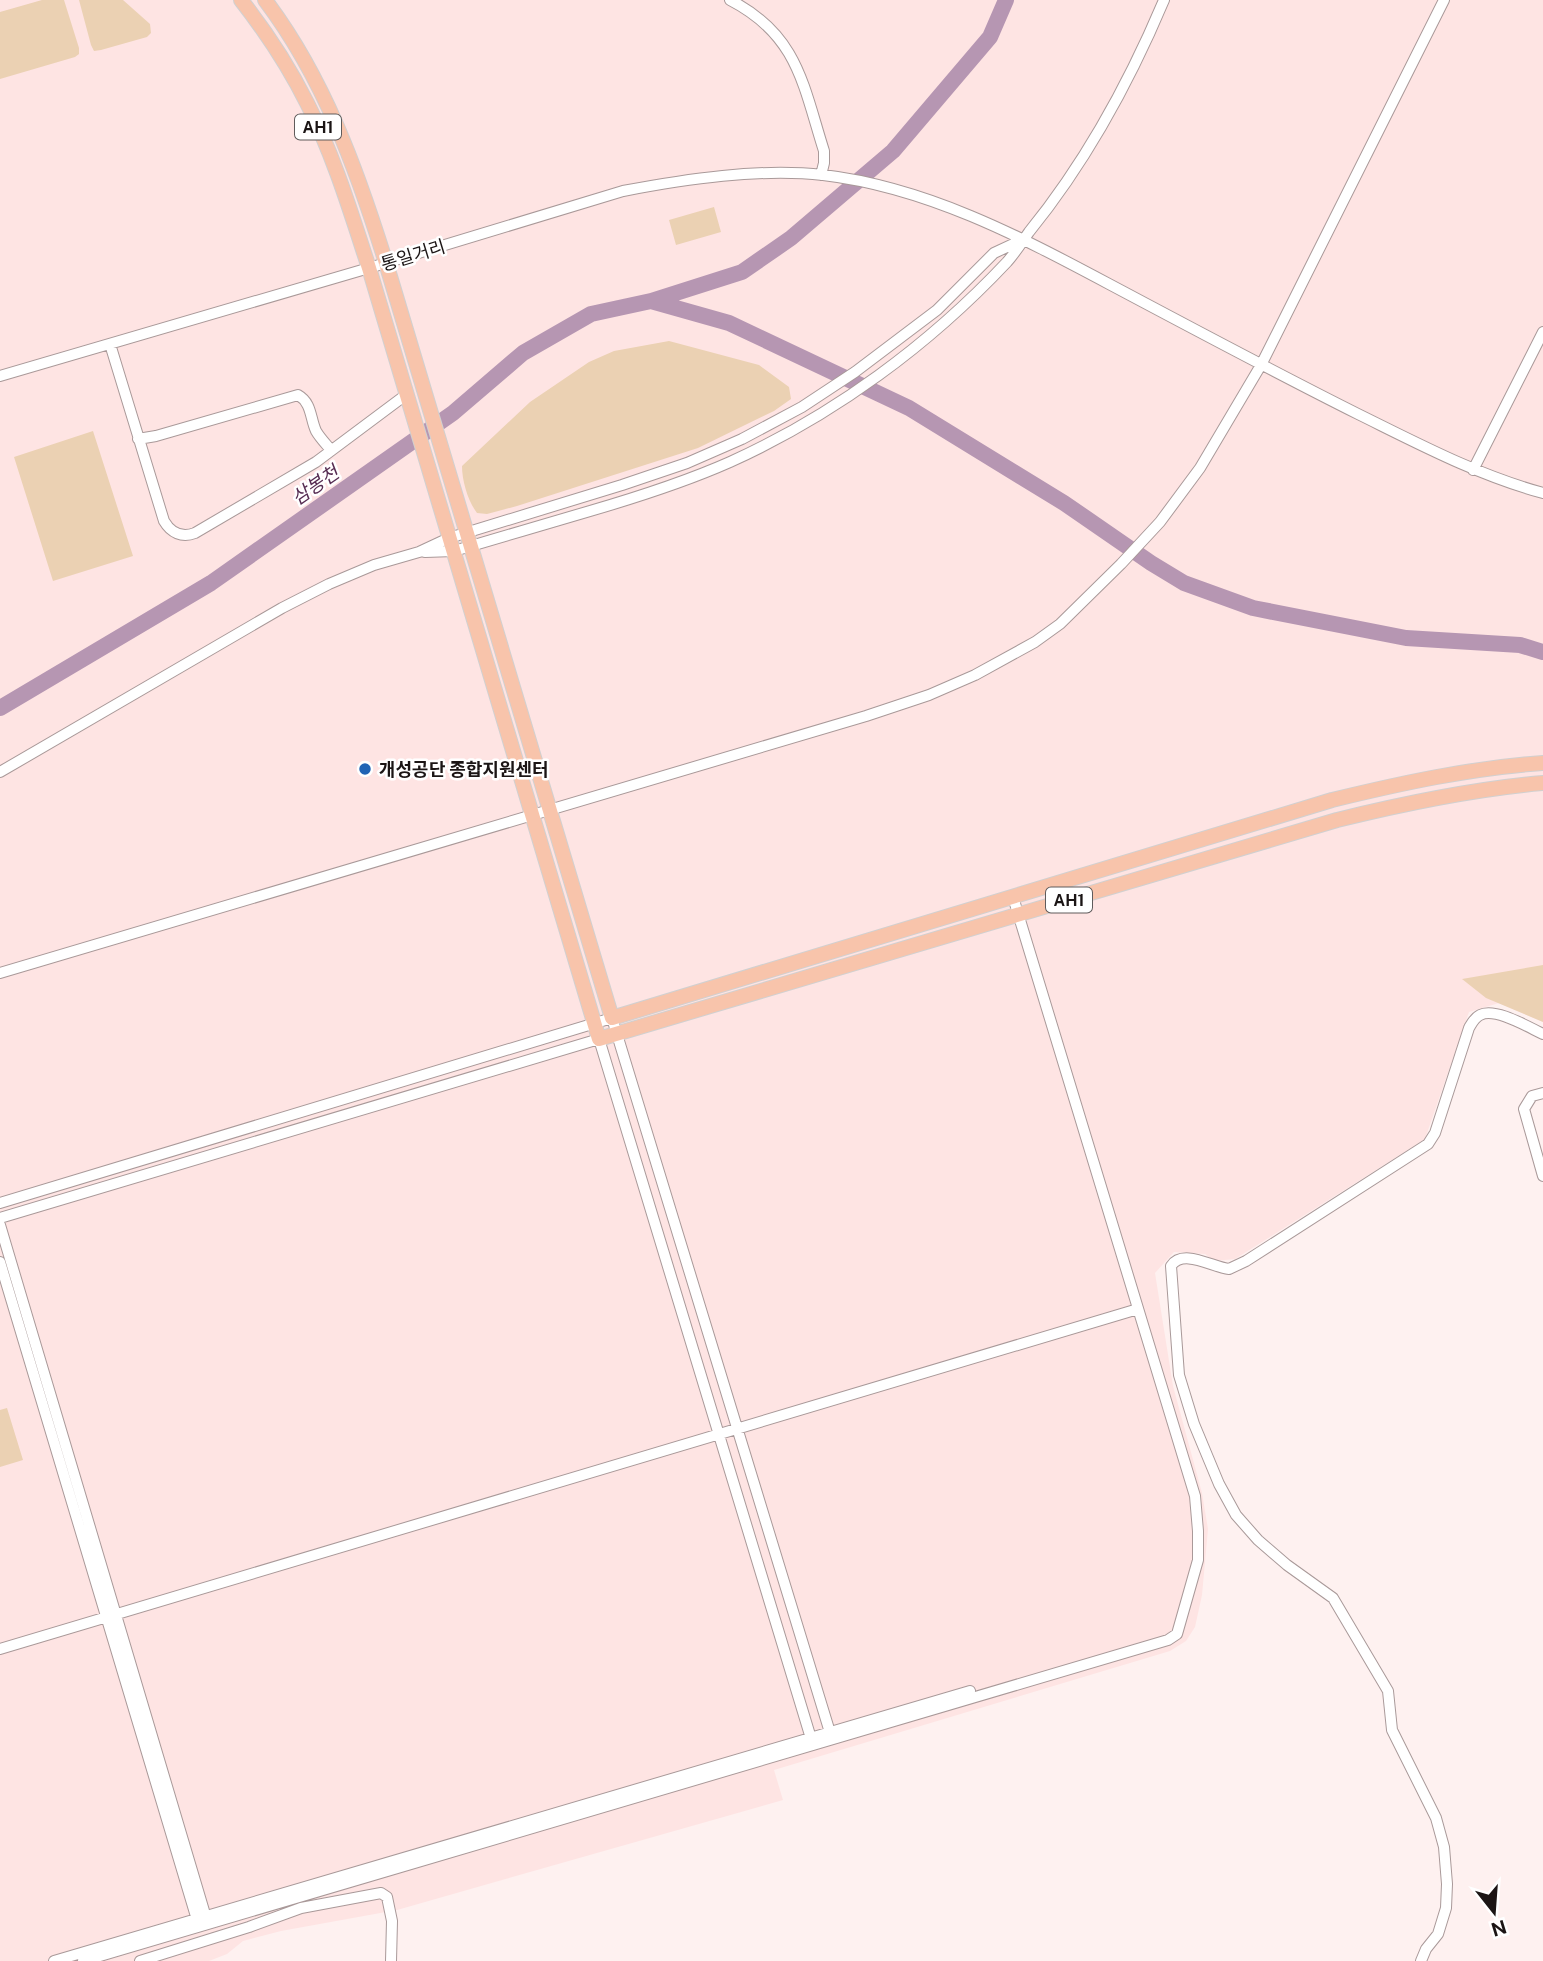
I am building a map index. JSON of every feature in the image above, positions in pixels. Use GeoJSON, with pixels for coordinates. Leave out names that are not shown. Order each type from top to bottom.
{"type":"FeatureCollection","features":[{"type":"Feature","properties":{"kind":"main road","name":"AH1"},"geometry":{"type":"LineString","coordinates":[[240,0],[276,49],[307,104],[333,164],[369,268],[599,1039],[1337,820],[1476,790],[1543,783]]}},
{"type":"Feature","properties":{"kind":"main road","name":"AH1"},"geometry":{"type":"LineString","coordinates":[[265,0],[296,45],[328,104],[353,165],[386,263],[612,1018],[1332,800],[1404,782],[1473,770],[1543,763]]}},
{"type":"Feature","properties":{"kind":"street"},"geometry":{"type":"LineString","coordinates":[[730,0],[768,25],[790,53],[802,81],[824,151],[826,176]]}},
{"type":"Feature","properties":{"kind":"street"},"geometry":{"type":"LineString","coordinates":[[469,539],[627,500],[697,476],[750,452],[841,402],[947,323],[1009,260],[1096,139],[1147,41],[1164,0]]}},
{"type":"Feature","properties":{"kind":"street"},"geometry":{"type":"LineString","coordinates":[[0,972],[866,716],[929,695],[1001,662],[1060,624],[1140,545],[1200,468],[1261,365],[1444,0]]}},
{"type":"Feature","properties":{"kind":"street","name":"통일거리"},"geometry":{"type":"LineString","coordinates":[[0,376],[623,191],[739,175],[826,176],[932,201],[1024,239],[1261,365],[1473,470],[1543,493]]}},
{"type":"Feature","properties":{"kind":"street"},"geometry":{"type":"LineString","coordinates":[[0,772],[328,584],[374,565],[451,545],[687,463],[742,439],[855,372],[937,310],[994,253],[1024,239]]}},
{"type":"Feature","properties":{"kind":"street"},"geometry":{"type":"LineString","coordinates":[[1473,470],[1543,332]]}},
{"type":"Feature","properties":{"kind":"street"},"geometry":{"type":"LineString","coordinates":[[110,344],[164,521],[174,532],[188,536],[272,489],[407,394]]}},
{"type":"Feature","properties":{"kind":"street"},"geometry":{"type":"LineString","coordinates":[[138,439],[298,395],[305,399],[315,429],[331,450]]}},
{"type":"Feature","properties":{"kind":"street"},"geometry":{"type":"LineString","coordinates":[[831,1736],[1168,1640],[1177,1634],[1183,1619],[1198,1560],[1195,1496],[1013,897]]}},
{"type":"Feature","properties":{"kind":"street"},"geometry":{"type":"LineString","coordinates":[[1421,1961],[1426,1949],[1438,1934],[1446,1908],[1444,1847],[1436,1818],[1392,1730],[1388,1691],[1332,1598],[1258,1540],[1236,1515],[1219,1484],[1194,1424],[1180,1376],[1171,1266],[1174,1261],[1180,1259],[1201,1260],[1229,1269],[1246,1261],[1429,1144],[1469,1028],[1476,1017],[1494,1013],[1543,1034]]}},
{"type":"Feature","properties":{"kind":"street"},"geometry":{"type":"LineString","coordinates":[[0,1203],[612,1018],[831,1736]]}},
{"type":"Feature","properties":{"kind":"street"},"geometry":{"type":"LineString","coordinates":[[0,1219],[599,1039],[812,1742]]}},
{"type":"Feature","properties":{"kind":"street"},"geometry":{"type":"LineString","coordinates":[[1543,1093],[1532,1096],[1524,1109],[1543,1176]]}},
{"type":"Feature","properties":{"kind":"street"},"geometry":{"type":"LineString","coordinates":[[0,1225],[111,1615],[202,1921]]}},
{"type":"Feature","properties":{"kind":"street"},"geometry":{"type":"LineString","coordinates":[[0,1262],[111,1615]]}},
{"type":"Feature","properties":{"kind":"street"},"geometry":{"type":"LineString","coordinates":[[0,1649],[1138,1309]]}},
{"type":"Feature","properties":{"kind":"street"},"geometry":{"type":"LineString","coordinates":[[54,1961],[202,1921],[812,1742],[1166,1633],[1183,1619]]}},
{"type":"Feature","properties":{"kind":"street"},"geometry":{"type":"LineString","coordinates":[[140,1961],[301,1908],[381,1893],[387,1898],[392,1920],[391,1961]]}},
{"type":"Feature","properties":{"kind":"street"},"geometry":{"type":"LineString","coordinates":[[83,1961],[202,1921]]}},
{"type":"Feature","properties":{"kind":"shaded area"},"geometry":{"type":"Polygon","coordinates":[[[0,0],[1543,0],[1543,1022],[1499,1003],[1469,1012],[1425,1139],[1235,1259],[1214,1261],[1205,1254],[1174,1252],[1155,1273],[1173,1386],[1202,1493],[1208,1529],[1202,1595],[1195,1627],[1186,1641],[1170,1651],[774,1770],[783,1800],[397,1910],[281,1931],[243,1941],[227,1954],[209,1961],[0,1961],[0,0]]]}},
{"type":"Feature","properties":{"kind":"shaded area"},"geometry":{"type":"Polygon","coordinates":[[[42,0],[64,0],[79,54],[0,79],[0,12],[42,0]]]}},
{"type":"Feature","properties":{"kind":"shaded area"},"geometry":{"type":"Polygon","coordinates":[[[79,0],[123,0],[150,24],[151,33],[147,37],[94,51],[79,0]]]}},
{"type":"Feature","properties":{"kind":"shaded area"},"geometry":{"type":"Polygon","coordinates":[[[714,207],[721,232],[676,245],[669,220],[714,207]]]}},
{"type":"Feature","properties":{"kind":"shaded area"},"geometry":{"type":"Polygon","coordinates":[[[669,341],[759,365],[789,387],[791,399],[774,411],[698,448],[517,506],[487,514],[477,513],[466,491],[462,466],[530,402],[589,362],[614,351],[669,341]]]}},
{"type":"Feature","properties":{"kind":"shaded area"},"geometry":{"type":"Polygon","coordinates":[[[93,431],[133,556],[53,581],[14,457],[93,431]]]}},
{"type":"Feature","properties":{"kind":"shaded area"},"geometry":{"type":"Polygon","coordinates":[[[1543,965],[1543,1022],[1486,998],[1462,979],[1543,965]]]}},
{"type":"Feature","properties":{"kind":"shaded area"},"geometry":{"type":"Polygon","coordinates":[[[7,1408],[23,1460],[0,1467],[0,1410],[7,1408]]]}},
{"type":"Feature","properties":{"kind":"waterway","name":"삼봉천"},"geometry":{"type":"LineString","coordinates":[[0,708],[211,583],[453,413],[523,353],[591,314],[651,301],[742,272],[791,238],[893,151],[990,37],[1006,0]]}},
{"type":"Feature","properties":{"kind":"waterway"},"geometry":{"type":"LineString","coordinates":[[651,301],[729,323],[909,408],[1064,503],[1184,583],[1253,608],[1406,638],[1520,645],[1543,652]]}},
{"type":"Feature","properties":{"kind":"place","name":"개성공단 종합지원센터"},"geometry":{"type":"Point","coordinates":[365,769]}}]}
